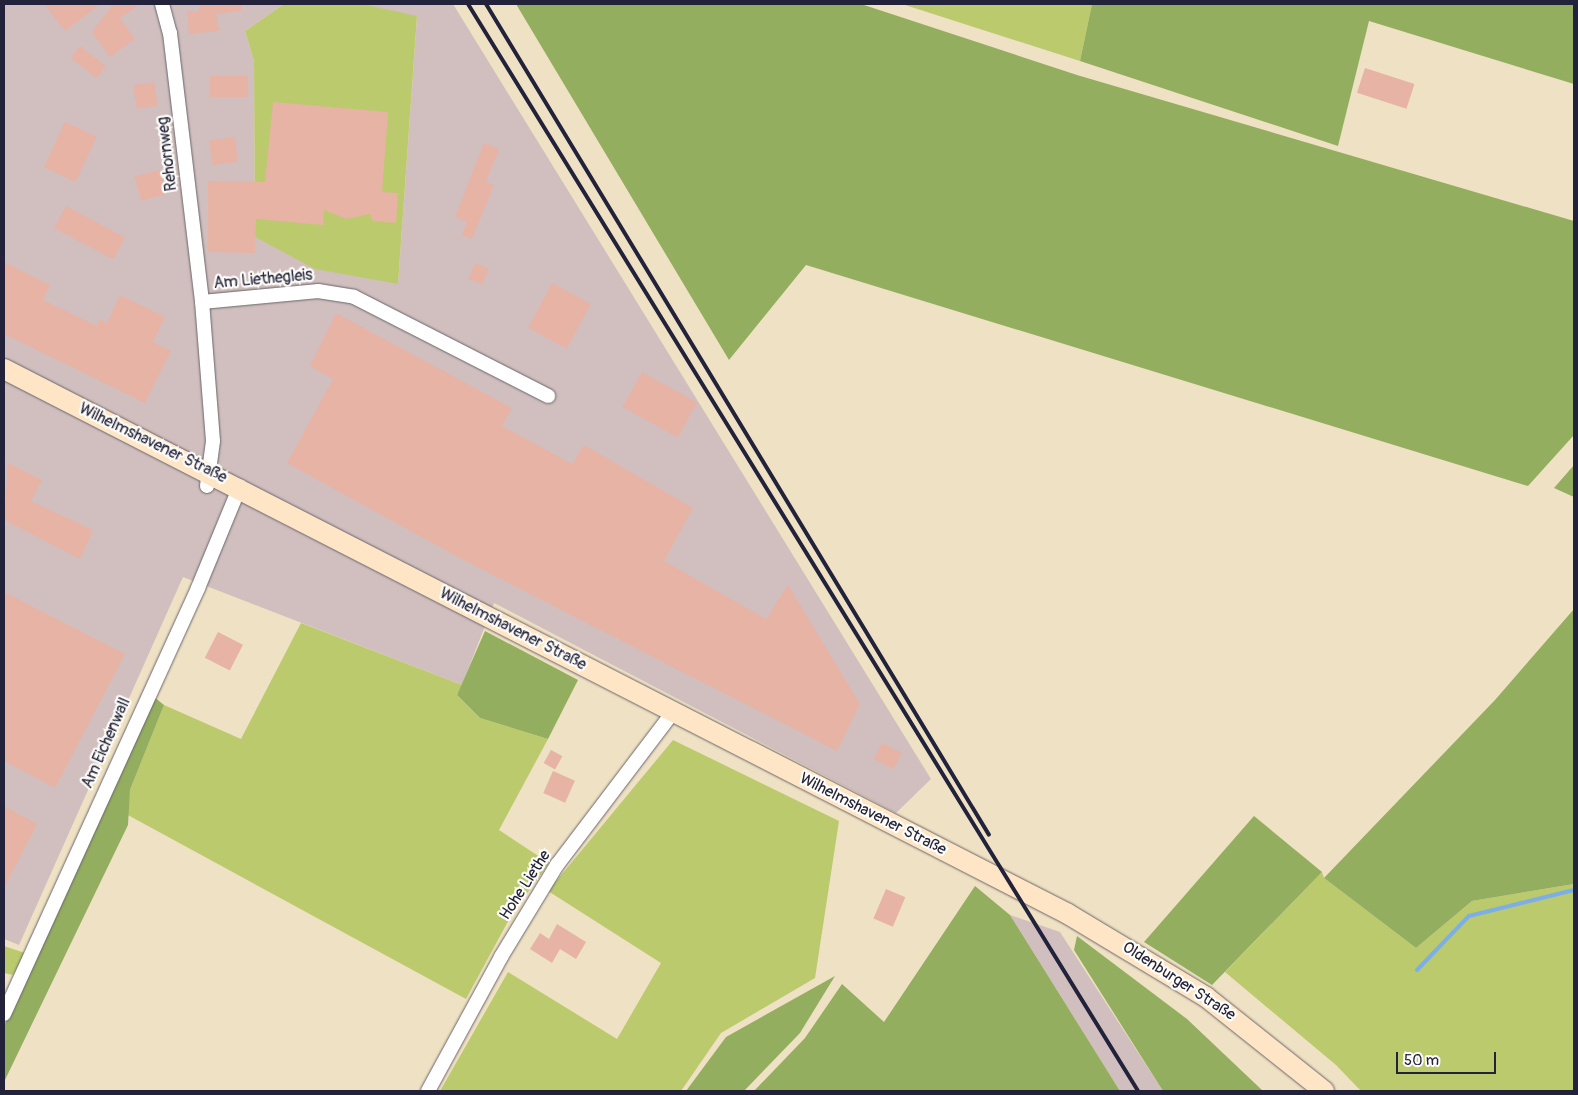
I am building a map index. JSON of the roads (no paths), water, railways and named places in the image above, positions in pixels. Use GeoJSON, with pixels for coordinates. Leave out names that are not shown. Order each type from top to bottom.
{"type":"FeatureCollection","features":[{"type":"Feature","properties":{"kind":"street","name":"Rehornweg"},"geometry":{"type":"LineString","coordinates":[[162,4],[170,33],[202,302]]}},
{"type":"Feature","properties":{"kind":"street","name":"Am Liethegleis"},"geometry":{"type":"LineString","coordinates":[[208,478],[213,441],[202,302],[318,292],[354,296],[548,396]]}},
{"type":"Feature","properties":{"kind":"street","name":"Wilhelmshavener Straße"},"geometry":{"type":"LineString","coordinates":[[4,369],[208,478],[240,486],[1022,890]]}},
{"type":"Feature","properties":{"kind":"street","name":"Am Eichenwall"},"geometry":{"type":"LineString","coordinates":[[4,1014],[198,588],[240,486]]}},
{"type":"Feature","properties":{"kind":"street","name":"Hohe Liethe"},"geometry":{"type":"LineString","coordinates":[[428,1091],[501,956],[557,865],[674,711]]}},
{"type":"Feature","properties":{"kind":"street","name":"Oldenburger Straße"},"geometry":{"type":"LineString","coordinates":[[1022,890],[1131,949],[1206,997],[1324,1091]]}},
{"type":"Feature","properties":{"kind":"waterway"},"geometry":{"type":"LineString","coordinates":[[1417,970],[1469,916],[1574,890]]}},
{"type":"Feature","properties":{"kind":"railway"},"geometry":{"type":"LineString","coordinates":[[468,4],[1138,1091]]}},
{"type":"Feature","properties":{"kind":"railway"},"geometry":{"type":"LineString","coordinates":[[486,4],[989,835]]}}]}
